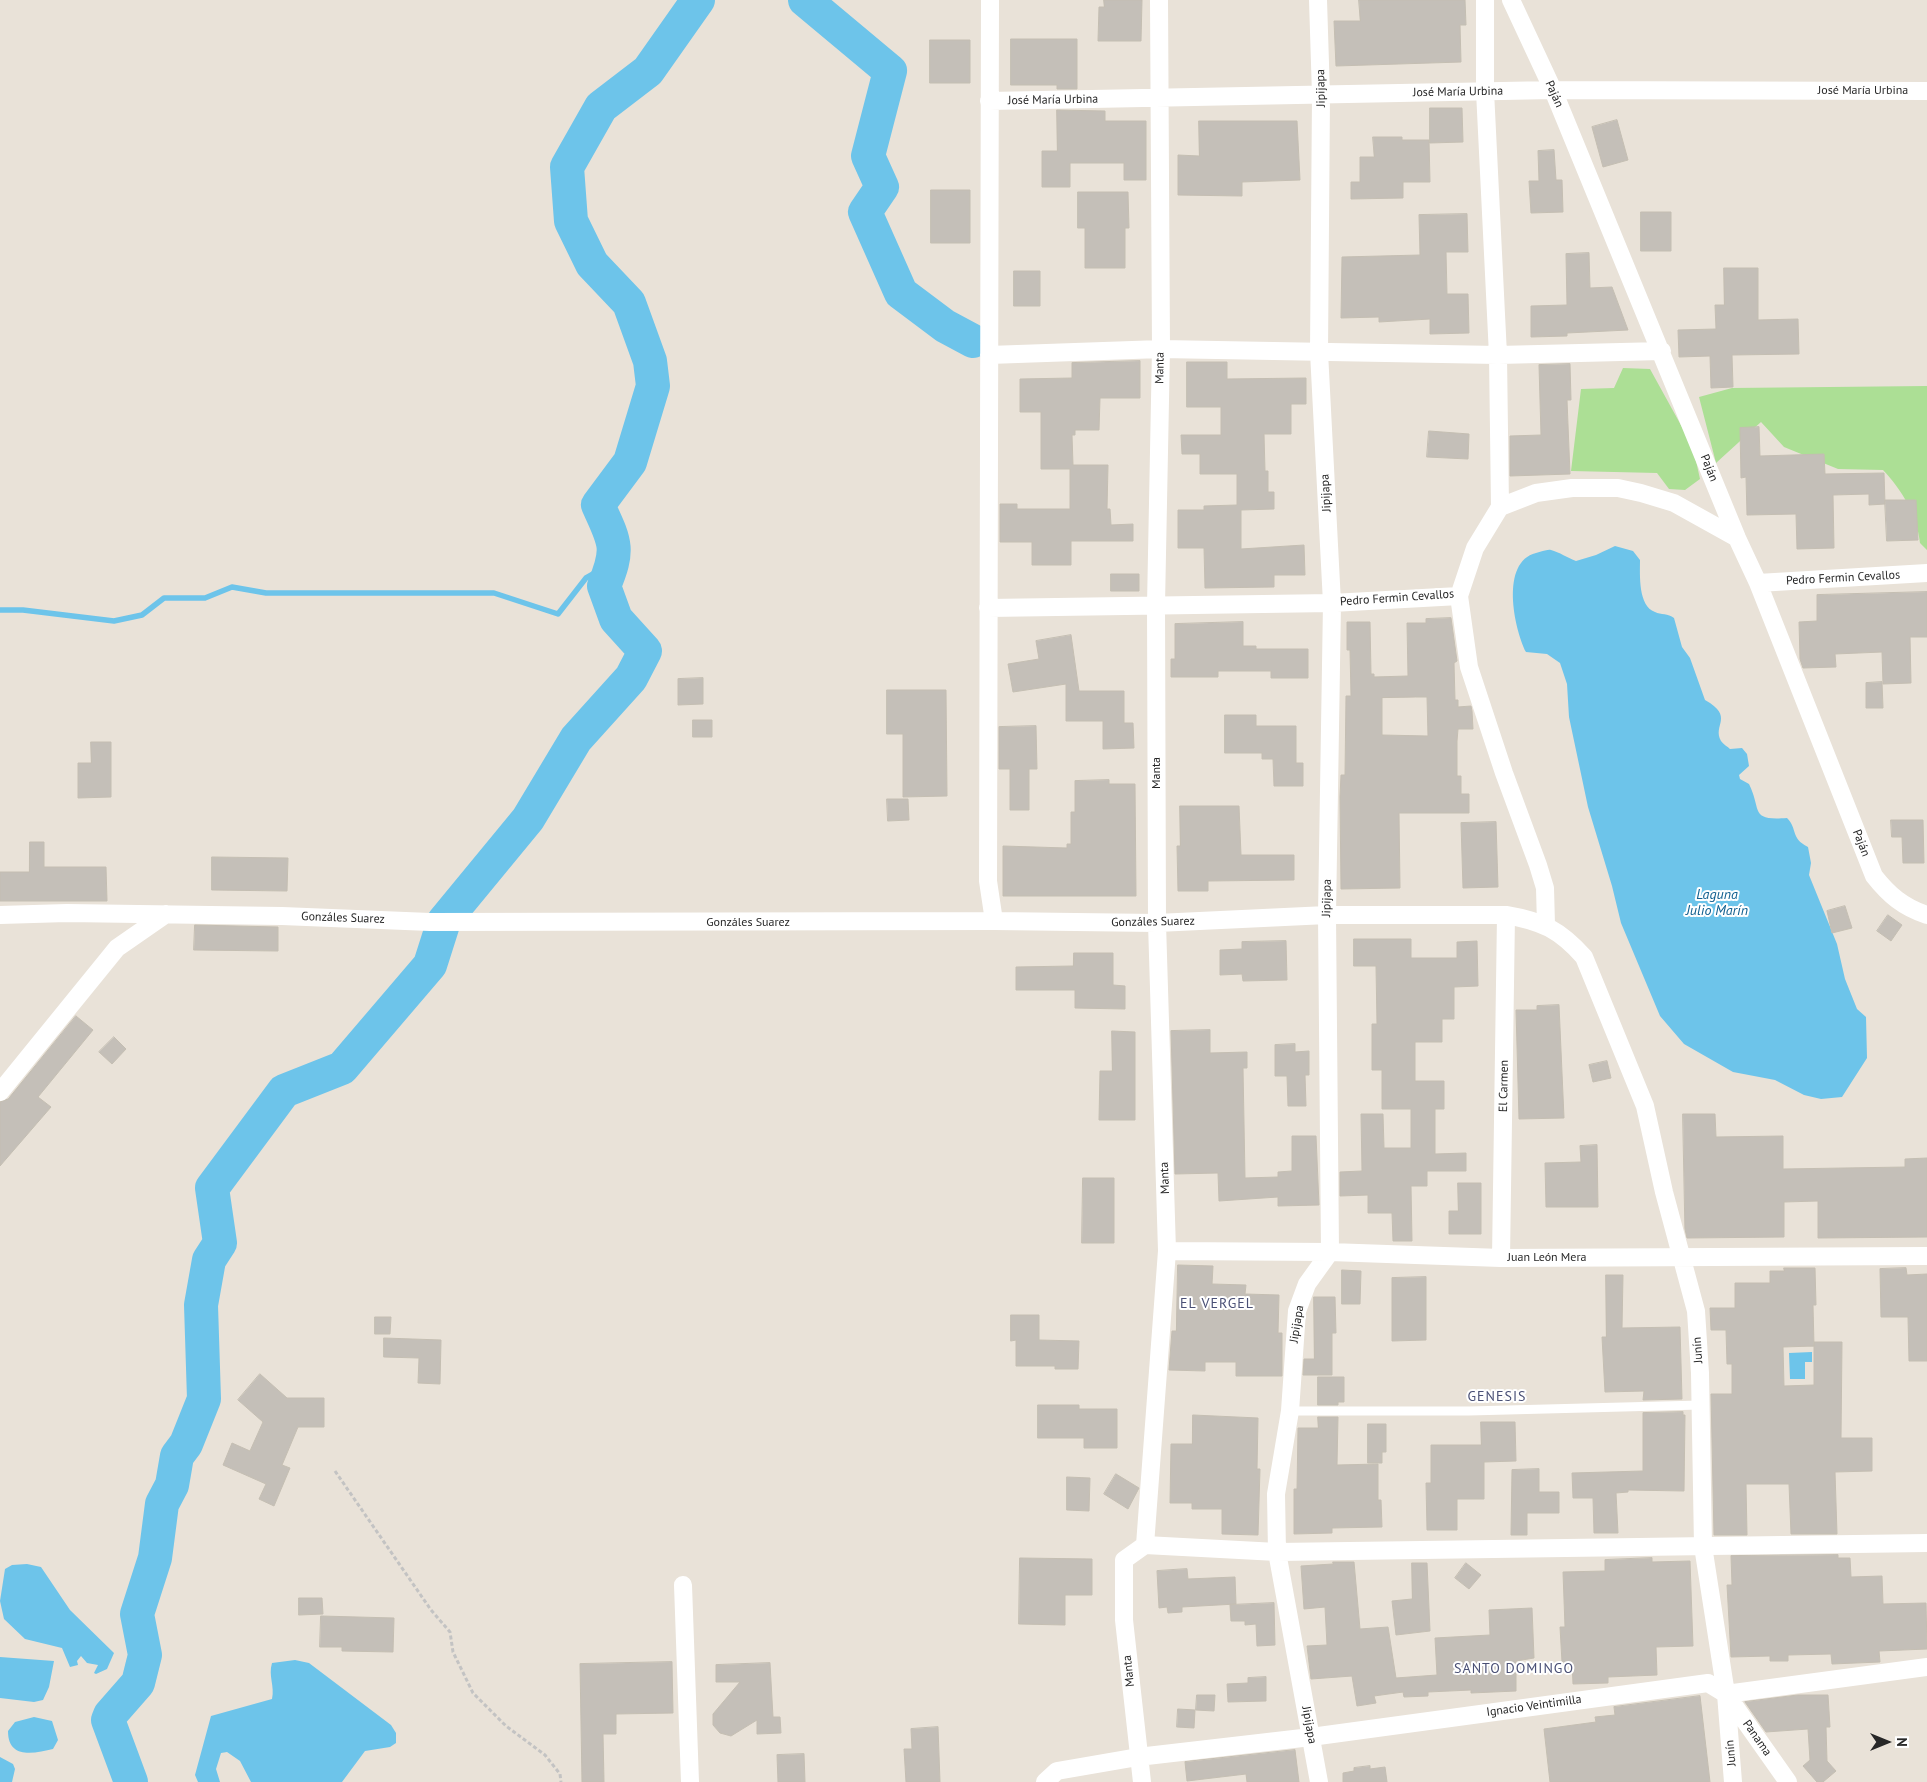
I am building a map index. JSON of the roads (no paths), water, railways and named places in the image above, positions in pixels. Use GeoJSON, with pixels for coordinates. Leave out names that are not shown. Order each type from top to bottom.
{"type":"FeatureCollection","features":[{"type":"Feature","properties":{"kind":"street"},"geometry":{"type":"LineString","coordinates":[[990,0],[988,881],[994,921]]}},
{"type":"Feature","properties":{"kind":"street","name":"Manta"},"geometry":{"type":"LineString","coordinates":[[1142,1782],[1124,1620],[1124,1560],[1145,1545],[1167,1251],[1158,923],[1156,605],[1160,349],[1159,0]]}},
{"type":"Feature","properties":{"kind":"street","name":"Jipijapa"},"geometry":{"type":"LineString","coordinates":[[1318,0],[1322,94],[1319,352],[1332,603],[1327,915],[1330,1252],[1307,1284],[1297,1311],[1290,1411],[1276,1494],[1277,1552],[1319,1782]]}},
{"type":"Feature","properties":{"kind":"street"},"geometry":{"type":"LineString","coordinates":[[1484,0],[1484,91],[1498,355],[1500,507],[1536,493],[1572,488],[1618,488],[1674,503],[1737,538]]}},
{"type":"Feature","properties":{"kind":"street","name":"Paján"},"geometry":{"type":"LineString","coordinates":[[1511,0],[1553,90],[1662,351],[1737,538],[1758,583],[1874,876],[1890,896],[1910,909],[1927,915]]}},
{"type":"Feature","properties":{"kind":"street","name":"José María Urbina"},"geometry":{"type":"LineString","coordinates":[[990,101],[1553,90],[1927,91]]}},
{"type":"Feature","properties":{"kind":"street"},"geometry":{"type":"LineString","coordinates":[[989,355],[1160,349],[1498,355],[1662,351]]}},
{"type":"Feature","properties":{"kind":"street","name":"Pedro Fermin Cevallos"},"geometry":{"type":"LineString","coordinates":[[988,608],[1332,603],[1459,596],[1475,548],[1500,507]]}},
{"type":"Feature","properties":{"kind":"street","name":"Pedro Fermin Cevallos"},"geometry":{"type":"LineString","coordinates":[[1758,583],[1927,573]]}},
{"type":"Feature","properties":{"kind":"street"},"geometry":{"type":"LineString","coordinates":[[1459,596],[1469,667],[1545,888],[1546,925]]}},
{"type":"Feature","properties":{"kind":"street","name":"Gonzáles Suarez"},"geometry":{"type":"LineString","coordinates":[[0,915],[68,913],[166,914],[282,916],[430,922],[994,921],[1158,923],[1327,915],[1506,915],[1530,919],[1546,925],[1569,940]]}},
{"type":"Feature","properties":{"kind":"street"},"geometry":{"type":"LineString","coordinates":[[0,1092],[117,948],[166,914]]}},
{"type":"Feature","properties":{"kind":"street","name":"El Carmen"},"geometry":{"type":"LineString","coordinates":[[1501,1258],[1506,915]]}},
{"type":"Feature","properties":{"kind":"street","name":"Junín"},"geometry":{"type":"LineString","coordinates":[[1569,940],[1584,957],[1646,1106],[1681,1258],[1696,1310],[1704,1546],[1726,1694],[1733,1782]]}},
{"type":"Feature","properties":{"kind":"street","name":"Juan León Mera"},"geometry":{"type":"LineString","coordinates":[[1167,1251],[1330,1252],[1501,1258],[1927,1256]]}},
{"type":"Feature","properties":{"kind":"street"},"geometry":{"type":"LineString","coordinates":[[1145,1545],[1277,1552],[1927,1543]]}},
{"type":"Feature","properties":{"kind":"street"},"geometry":{"type":"LineString","coordinates":[[683,1585],[690,1782]]}},
{"type":"Feature","properties":{"kind":"street"},"geometry":{"type":"LineString","coordinates":[[1726,1694],[1927,1667]]}},
{"type":"Feature","properties":{"kind":"street","name":"Ignacio Veintimilla"},"geometry":{"type":"LineString","coordinates":[[1045,1782],[1057,1771],[1138,1757],[1311,1737],[1708,1683],[1726,1694]]}},
{"type":"Feature","properties":{"kind":"street","name":"Panama"},"geometry":{"type":"LineString","coordinates":[[1726,1694],[1788,1782]]}},
{"type":"Feature","properties":{"kind":"lane"},"geometry":{"type":"LineString","coordinates":[[1290,1411],[1468,1411],[1700,1406]]}},
{"type":"Feature","properties":{"kind":"water","name":"Laguna Julio Marín"},"geometry":{"type":"Polygon","coordinates":[[[1615,546],[1633,551],[1640,560],[1641,589],[1649,609],[1674,618],[1682,647],[1690,658],[1705,700],[1719,711],[1721,716],[1719,735],[1721,741],[1730,749],[1742,748],[1747,754],[1749,766],[1739,775],[1740,779],[1749,784],[1759,812],[1767,818],[1787,818],[1796,837],[1802,844],[1808,847],[1811,863],[1809,875],[1837,944],[1845,979],[1857,1009],[1866,1017],[1867,1058],[1842,1097],[1821,1099],[1804,1095],[1775,1080],[1733,1072],[1684,1044],[1660,1016],[1621,923],[1588,807],[1569,717],[1567,684],[1560,663],[1547,654],[1526,652],[1517,628],[1513,597],[1514,582],[1518,569],[1525,559],[1536,553],[1551,550],[1576,561],[1596,555],[1615,546]]]}},
{"type":"Feature","properties":{"kind":"water"},"geometry":{"type":"Polygon","coordinates":[[[1812,1352],[1812,1362],[1805,1362],[1805,1379],[1790,1379],[1789,1353],[1812,1352]]]}},
{"type":"Feature","properties":{"kind":"water"},"geometry":{"type":"Polygon","coordinates":[[[27,1564],[41,1567],[70,1610],[114,1653],[107,1669],[96,1674],[94,1673],[98,1665],[87,1663],[81,1656],[77,1661],[78,1665],[70,1667],[62,1648],[25,1639],[4,1619],[0,1601],[5,1569],[12,1565],[27,1564]]]}},
{"type":"Feature","properties":{"kind":"water"},"geometry":{"type":"Polygon","coordinates":[[[0,1657],[54,1661],[49,1687],[43,1700],[34,1702],[0,1698],[0,1657]]]}},
{"type":"Feature","properties":{"kind":"water"},"geometry":{"type":"Polygon","coordinates":[[[295,1660],[309,1663],[391,1725],[396,1733],[396,1743],[390,1747],[365,1751],[342,1782],[251,1782],[240,1761],[227,1752],[221,1753],[216,1769],[220,1782],[198,1782],[195,1775],[211,1716],[272,1699],[272,1663],[295,1660]]]}},
{"type":"Feature","properties":{"kind":"water"},"geometry":{"type":"Polygon","coordinates":[[[34,1717],[52,1721],[58,1740],[53,1749],[31,1753],[12,1747],[8,1731],[15,1722],[34,1717]]]}},
{"type":"Feature","properties":{"kind":"water"},"geometry":{"type":"Polygon","coordinates":[[[0,1757],[13,1764],[15,1769],[12,1782],[0,1782],[0,1757]]]}},
{"type":"Feature","properties":{"kind":"waterway"},"geometry":{"type":"LineString","coordinates":[[131,1782],[108,1720],[110,1715],[138,1683],[145,1655],[137,1614],[155,1558],[162,1504],[172,1485],[177,1456],[186,1444],[204,1399],[201,1305],[209,1260],[220,1243],[212,1188],[284,1091],[342,1068],[430,965],[444,921],[528,819],[576,739],[631,678],[645,651],[616,619],[604,586],[614,553],[612,537],[598,505],[630,462],[653,386],[650,361],[629,303],[592,264],[571,221],[567,167],[601,107],[648,71],[698,0]]}},
{"type":"Feature","properties":{"kind":"waterway"},"geometry":{"type":"LineString","coordinates":[[805,0],[890,71],[868,156],[882,187],[865,212],[901,293],[945,326],[973,341]]}},
{"type":"Feature","properties":{"kind":"waterway"},"geometry":{"type":"LineString","coordinates":[[0,610],[23,610],[114,621],[142,615],[164,598],[205,598],[232,587],[266,593],[494,593],[558,614],[586,578],[614,562]]}},
{"type":"Feature","properties":{"kind":"district","name":"EL VERGEL"},"geometry":{"type":"Point","coordinates":[1217,1304]}},
{"type":"Feature","properties":{"kind":"district","name":"GENESIS"},"geometry":{"type":"Point","coordinates":[1497,1397]}},
{"type":"Feature","properties":{"kind":"district","name":"SANTO DOMINGO"},"geometry":{"type":"Point","coordinates":[1514,1669]}}]}
